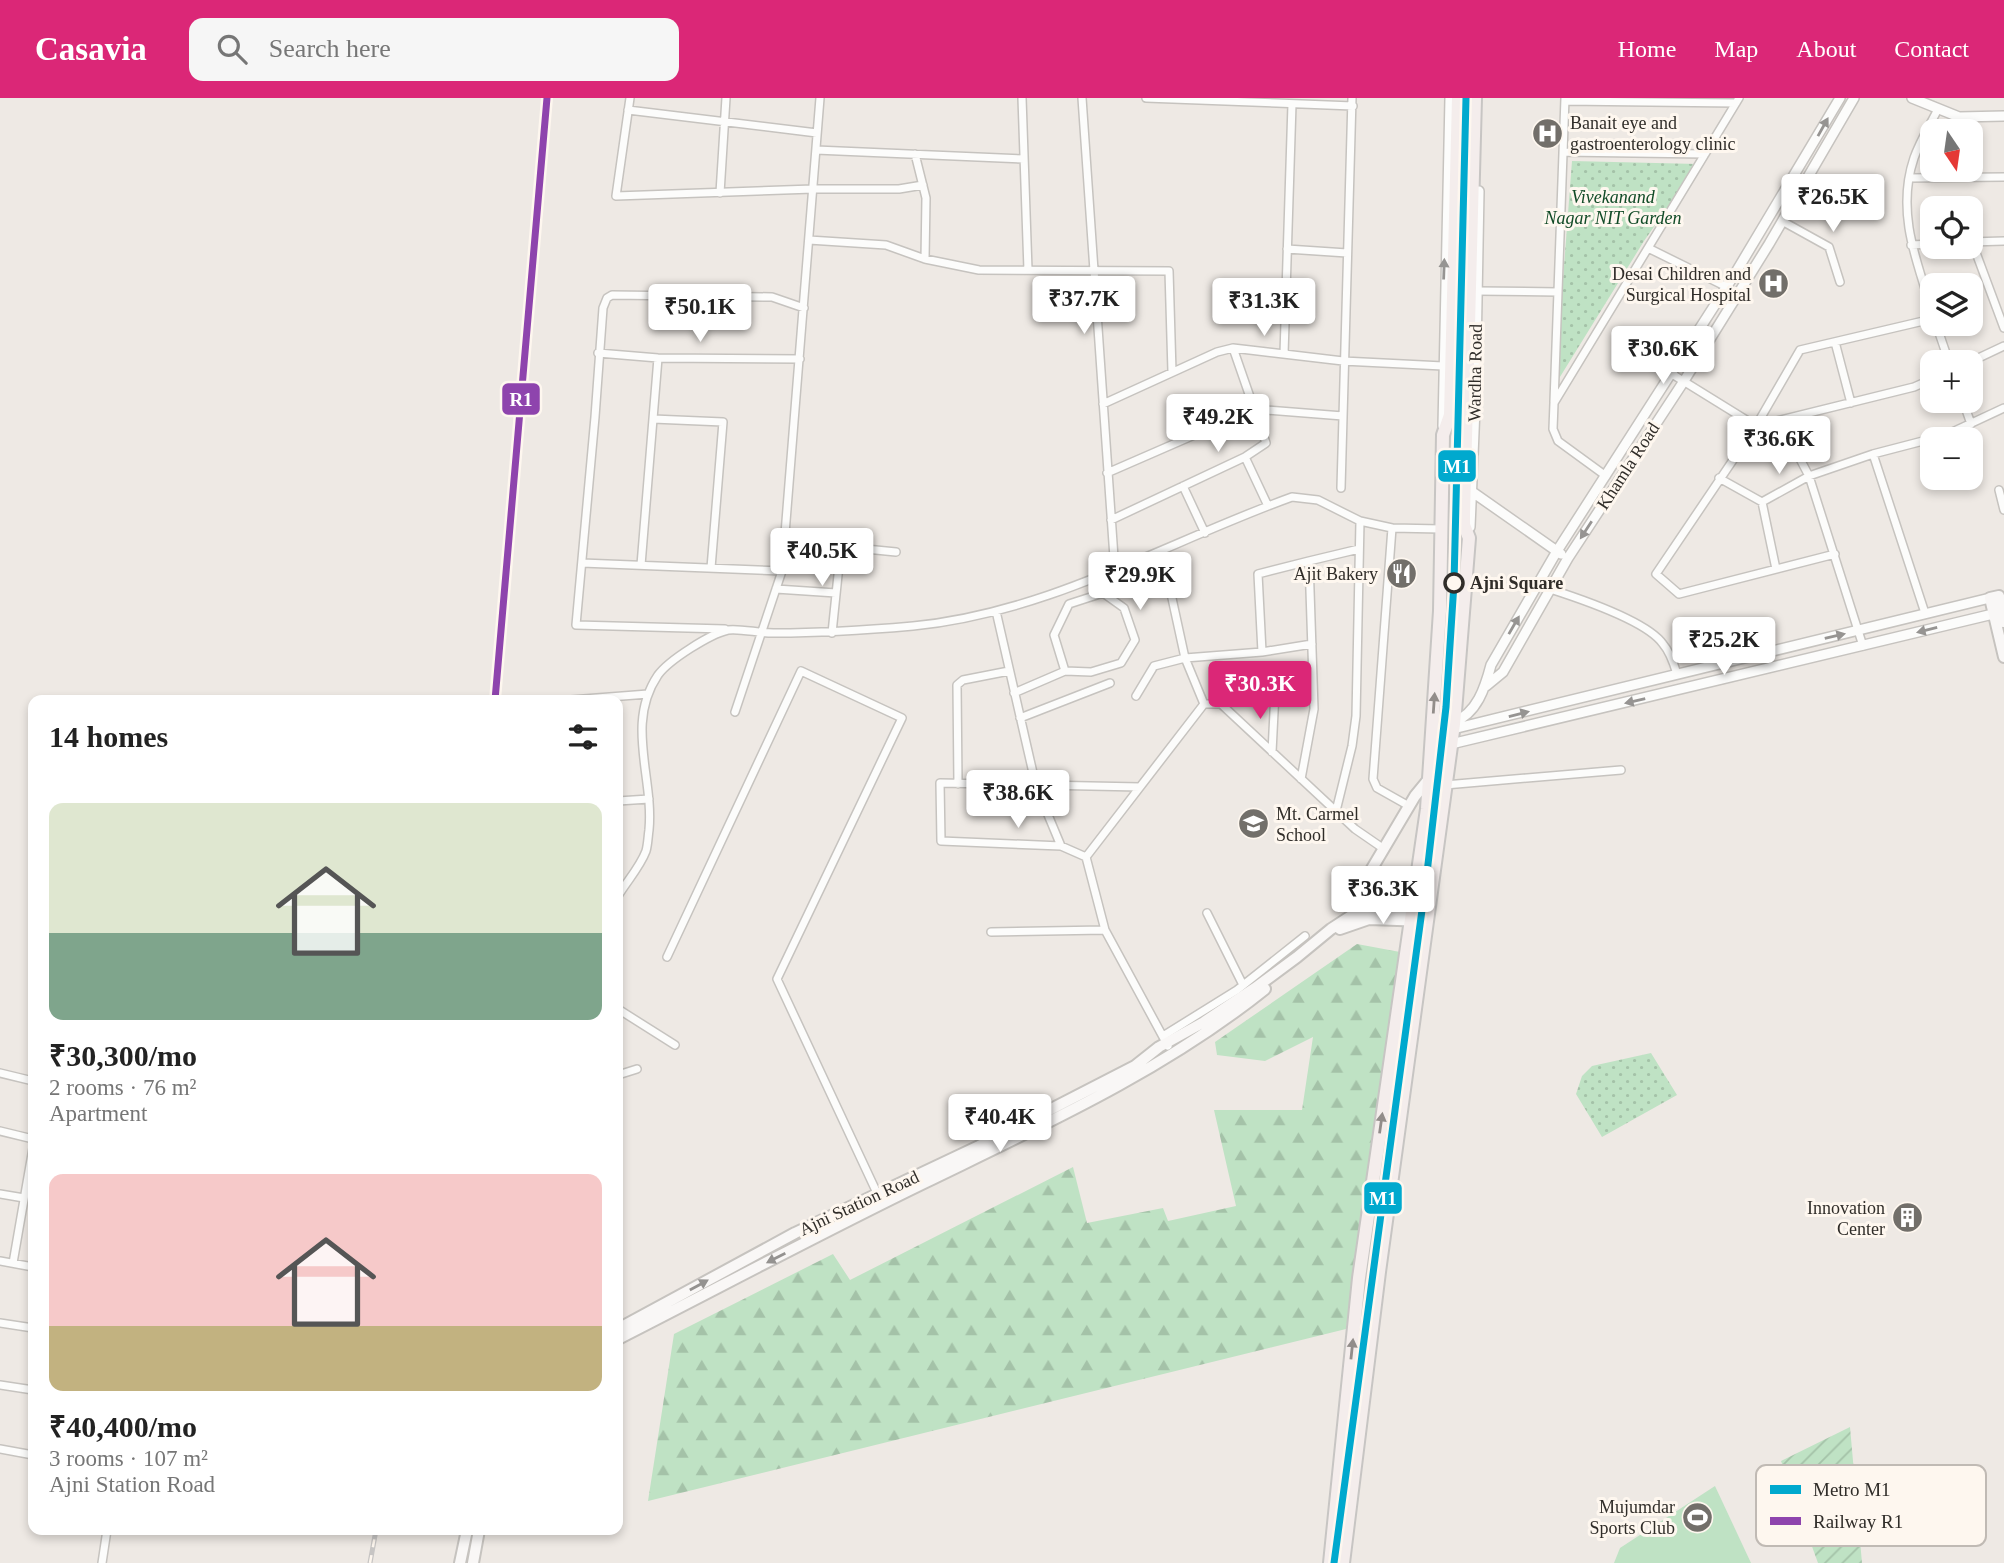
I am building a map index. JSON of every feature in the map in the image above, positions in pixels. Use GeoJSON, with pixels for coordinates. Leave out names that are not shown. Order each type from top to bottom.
{"type":"FeatureCollection","features":[{"type":"Feature","properties":{"kind":"highway"},"geometry":{"type":"LineString","coordinates":[[1443,435],[1450,415],[1458,98]]}},
{"type":"Feature","properties":{"kind":"highway"},"geometry":{"type":"LineString","coordinates":[[1469,538],[1464,525],[1464,514],[1475,98]]}},
{"type":"Feature","properties":{"kind":"highway","name":"Wardha Road"},"geometry":{"type":"LineString","coordinates":[[1330,1563],[1359,1278],[1429,779],[1440,611],[1443,435]]}},
{"type":"Feature","properties":{"kind":"highway","name":"Wardha Road"},"geometry":{"type":"LineString","coordinates":[[1343,1563],[1451,744],[1469,538]]}},
{"type":"Feature","properties":{"kind":"main road"},"geometry":{"type":"LineString","coordinates":[[1998,596],[2004,657]]}},
{"type":"Feature","properties":{"kind":"main road"},"geometry":{"type":"LineString","coordinates":[[1347,920],[1364,882],[1409,806],[1429,779]]}},
{"type":"Feature","properties":{"kind":"main road"},"geometry":{"type":"LineString","coordinates":[[1347,920],[1366,911],[1427,917]]}},
{"type":"Feature","properties":{"kind":"main road"},"geometry":{"type":"LineString","coordinates":[[1347,920],[1411,916]]}},
{"type":"Feature","properties":{"kind":"main road","name":"Ajni Station Road"},"geometry":{"type":"LineString","coordinates":[[623,1336],[795,1233],[883,1195],[1071,1100],[1135,1066],[1167,1044],[1252,1000],[1347,920]]}},
{"type":"Feature","properties":{"kind":"main road","name":"Ajni Station Road"},"geometry":{"type":"LineString","coordinates":[[623,1327],[801,1245],[883,1195]]}},
{"type":"Feature","properties":{"kind":"main road"},"geometry":{"type":"LineString","coordinates":[[795,1233],[801,1245]]}},
{"type":"Feature","properties":{"kind":"main road"},"geometry":{"type":"LineString","coordinates":[[460,1563],[466,1535]]}},
{"type":"Feature","properties":{"kind":"main road"},"geometry":{"type":"LineString","coordinates":[[473,1563],[478,1535]]}},
{"type":"Feature","properties":{"kind":"street"},"geometry":{"type":"LineString","coordinates":[[630,98],[616,196],[813,189],[899,189],[923,185]]}},
{"type":"Feature","properties":{"kind":"street"},"geometry":{"type":"LineString","coordinates":[[720,193],[726,98]]}},
{"type":"Feature","properties":{"kind":"street"},"geometry":{"type":"LineString","coordinates":[[735,712],[782,571],[820,98]]}},
{"type":"Feature","properties":{"kind":"street"},"geometry":{"type":"LineString","coordinates":[[1022,98],[1028,270]]}},
{"type":"Feature","properties":{"kind":"street"},"geometry":{"type":"LineString","coordinates":[[1082,98],[1115,572]]}},
{"type":"Feature","properties":{"kind":"street"},"geometry":{"type":"LineString","coordinates":[[1147,98],[1292,104],[1352,102],[1341,488]]}},
{"type":"Feature","properties":{"kind":"street","name":"Wardha Road"},"geometry":{"type":"LineString","coordinates":[[1443,435],[1450,98]]}},
{"type":"Feature","properties":{"kind":"street","name":"Wardha Road"},"geometry":{"type":"LineString","coordinates":[[1469,538],[1480,98]]}},
{"type":"Feature","properties":{"kind":"street","name":"Khamla Road"},"geometry":{"type":"LineString","coordinates":[[1486,686],[1491,665],[1557,551],[1727,287],[1802,165],[1839,98]]}},
{"type":"Feature","properties":{"kind":"street","name":"Khamla Road"},"geometry":{"type":"LineString","coordinates":[[1453,726],[1467,717],[1486,686],[1503,671],[1568,558],[1684,381],[1854,98]]}},
{"type":"Feature","properties":{"kind":"street"},"geometry":{"type":"LineString","coordinates":[[1912,98],[1930,101],[1938,109],[1959,117],[2004,116]]}},
{"type":"Feature","properties":{"kind":"street"},"geometry":{"type":"LineString","coordinates":[[1606,476],[1558,441],[1553,429],[1565,100],[1737,100]]}},
{"type":"Feature","properties":{"kind":"street"},"geometry":{"type":"LineString","coordinates":[[1554,403],[1737,100]]}},
{"type":"Feature","properties":{"kind":"street"},"geometry":{"type":"LineString","coordinates":[[1284,354],[1292,104]]}},
{"type":"Feature","properties":{"kind":"street"},"geometry":{"type":"LineString","coordinates":[[1920,273],[1911,245],[1906,211],[1909,178],[1914,157],[1938,109]]}},
{"type":"Feature","properties":{"kind":"street"},"geometry":{"type":"LineString","coordinates":[[628,110],[817,133]]}},
{"type":"Feature","properties":{"kind":"street"},"geometry":{"type":"LineString","coordinates":[[816,150],[1024,159]]}},
{"type":"Feature","properties":{"kind":"street"},"geometry":{"type":"LineString","coordinates":[[1563,152],[1705,154]]}},
{"type":"Feature","properties":{"kind":"street"},"geometry":{"type":"LineString","coordinates":[[915,154],[926,198],[925,258]]}},
{"type":"Feature","properties":{"kind":"street"},"geometry":{"type":"LineString","coordinates":[[1909,178],[2004,177]]}},
{"type":"Feature","properties":{"kind":"street"},"geometry":{"type":"LineString","coordinates":[[1782,221],[1829,247],[1840,282]]}},
{"type":"Feature","properties":{"kind":"street"},"geometry":{"type":"LineString","coordinates":[[809,240],[886,245],[925,258],[979,270],[1169,271],[1172,372]]}},
{"type":"Feature","properties":{"kind":"street"},"geometry":{"type":"LineString","coordinates":[[1983,242],[2004,241]]}},
{"type":"Feature","properties":{"kind":"street"},"geometry":{"type":"LineString","coordinates":[[1911,245],[1920,245]]}},
{"type":"Feature","properties":{"kind":"street"},"geometry":{"type":"LineString","coordinates":[[1648,248],[1727,287]]}},
{"type":"Feature","properties":{"kind":"street"},"geometry":{"type":"LineString","coordinates":[[1287,249],[1348,253]]}},
{"type":"Feature","properties":{"kind":"street"},"geometry":{"type":"LineString","coordinates":[[1978,259],[2004,328]]}},
{"type":"Feature","properties":{"kind":"street"},"geometry":{"type":"LineString","coordinates":[[1477,291],[1558,292]]}},
{"type":"Feature","properties":{"kind":"street"},"geometry":{"type":"LineString","coordinates":[[804,308],[772,297],[612,295],[607,298],[603,308],[598,353],[595,417],[576,625],[729,630],[762,634],[832,633],[931,624],[996,611],[1115,572],[1292,497],[1318,500],[1360,521],[1392,528],[1441,529]]}},
{"type":"Feature","properties":{"kind":"street"},"geometry":{"type":"LineString","coordinates":[[1835,554],[1679,594],[1656,575],[1755,426],[1800,350],[1920,323]]}},
{"type":"Feature","properties":{"kind":"street"},"geometry":{"type":"LineString","coordinates":[[1835,342],[1851,402]]}},
{"type":"Feature","properties":{"kind":"street"},"geometry":{"type":"LineString","coordinates":[[1983,356],[2004,346]]}},
{"type":"Feature","properties":{"kind":"street"},"geometry":{"type":"LineString","coordinates":[[1102,404],[1217,352],[1233,348],[1343,361],[1443,366]]}},
{"type":"Feature","properties":{"kind":"street"},"geometry":{"type":"LineString","coordinates":[[1111,520],[1245,457],[1266,443],[1233,348]]}},
{"type":"Feature","properties":{"kind":"street"},"geometry":{"type":"LineString","coordinates":[[598,353],[658,358],[800,359]]}},
{"type":"Feature","properties":{"kind":"street"},"geometry":{"type":"LineString","coordinates":[[641,565],[658,358]]}},
{"type":"Feature","properties":{"kind":"street"},"geometry":{"type":"LineString","coordinates":[[1672,374],[1799,457],[1810,476],[1863,646]]}},
{"type":"Feature","properties":{"kind":"street"},"geometry":{"type":"LineString","coordinates":[[1755,426],[1920,384]]}},
{"type":"Feature","properties":{"kind":"street"},"geometry":{"type":"LineString","coordinates":[[1762,502],[1810,476],[1873,454],[1946,435],[2004,408]]}},
{"type":"Feature","properties":{"kind":"street"},"geometry":{"type":"LineString","coordinates":[[1107,473],[1254,409],[1343,416]]}},
{"type":"Feature","properties":{"kind":"street"},"geometry":{"type":"LineString","coordinates":[[1967,413],[1971,424]]}},
{"type":"Feature","properties":{"kind":"street"},"geometry":{"type":"LineString","coordinates":[[653,419],[723,422],[711,568]]}},
{"type":"Feature","properties":{"kind":"street"},"geometry":{"type":"LineString","coordinates":[[1873,454],[1925,613]]}},
{"type":"Feature","properties":{"kind":"street"},"geometry":{"type":"LineString","coordinates":[[1245,457],[1268,506]]}},
{"type":"Feature","properties":{"kind":"street"},"geometry":{"type":"LineString","coordinates":[[1719,478],[1762,502],[1776,569]]}},
{"type":"Feature","properties":{"kind":"street"},"geometry":{"type":"LineString","coordinates":[[1183,486],[1205,533]]}},
{"type":"Feature","properties":{"kind":"street"},"geometry":{"type":"LineString","coordinates":[[1999,490],[2004,510]]}},
{"type":"Feature","properties":{"kind":"street"},"geometry":{"type":"LineString","coordinates":[[1471,491],[1568,558]]}},
{"type":"Feature","properties":{"kind":"street"},"geometry":{"type":"LineString","coordinates":[[1336,811],[1352,746],[1356,716],[1360,521]]}},
{"type":"Feature","properties":{"kind":"street"},"geometry":{"type":"LineString","coordinates":[[1392,528],[1373,779],[1377,788],[1409,806]]}},
{"type":"Feature","properties":{"kind":"street"},"geometry":{"type":"LineString","coordinates":[[785,541],[896,552]]}},
{"type":"Feature","properties":{"kind":"street"},"geometry":{"type":"LineString","coordinates":[[832,633],[841,546]]}},
{"type":"Feature","properties":{"kind":"street"},"geometry":{"type":"LineString","coordinates":[[1262,652],[1258,574],[1359,549]]}},
{"type":"Feature","properties":{"kind":"street"},"geometry":{"type":"LineString","coordinates":[[1164,550],[1185,659],[1204,704]]}},
{"type":"Feature","properties":{"kind":"street"},"geometry":{"type":"LineString","coordinates":[[1301,779],[1314,709],[1309,561]]}},
{"type":"Feature","properties":{"kind":"street"},"geometry":{"type":"LineString","coordinates":[[582,563],[782,571]]}},
{"type":"Feature","properties":{"kind":"street"},"geometry":{"type":"LineString","coordinates":[[1085,582],[1091,597]]}},
{"type":"Feature","properties":{"kind":"street"},"geometry":{"type":"LineString","coordinates":[[776,589],[836,593]]}},
{"type":"Feature","properties":{"kind":"street"},"geometry":{"type":"LineString","coordinates":[[1550,589],[1607,610],[1649,631],[1663,643],[1677,674]]}},
{"type":"Feature","properties":{"kind":"street"},"geometry":{"type":"LineString","coordinates":[[1014,694],[1065,671],[1091,672],[1121,663],[1135,640],[1124,608],[1103,593],[1069,604],[1054,635],[1065,671]]}},
{"type":"Feature","properties":{"kind":"street"},"geometry":{"type":"LineString","coordinates":[[1453,726],[1482,723],[1998,596]]}},
{"type":"Feature","properties":{"kind":"street"},"geometry":{"type":"LineString","coordinates":[[996,611],[1036,786],[1061,846]]}},
{"type":"Feature","properties":{"kind":"street"},"geometry":{"type":"LineString","coordinates":[[1451,744],[2001,615]]}},
{"type":"Feature","properties":{"kind":"street"},"geometry":{"type":"LineString","coordinates":[[623,887],[646,849],[649,799],[642,754],[644,701],[659,674],[688,649],[729,630]]}},
{"type":"Feature","properties":{"kind":"street"},"geometry":{"type":"LineString","coordinates":[[1136,696],[1154,666],[1185,659],[1312,644]]}},
{"type":"Feature","properties":{"kind":"street"},"geometry":{"type":"LineString","coordinates":[[958,784],[957,685],[963,680],[1009,670]]}},
{"type":"Feature","properties":{"kind":"street"},"geometry":{"type":"LineString","coordinates":[[667,957],[800,671],[902,718],[777,979],[883,1195]]}},
{"type":"Feature","properties":{"kind":"street"},"geometry":{"type":"LineString","coordinates":[[1020,718],[1110,683]]}},
{"type":"Feature","properties":{"kind":"street"},"geometry":{"type":"LineString","coordinates":[[1204,704],[1221,704],[1275,692],[1313,690]]}},
{"type":"Feature","properties":{"kind":"street"},"geometry":{"type":"LineString","coordinates":[[1272,752],[1275,692]]}},
{"type":"Feature","properties":{"kind":"street"},"geometry":{"type":"LineString","coordinates":[[623,696],[648,694]]}},
{"type":"Feature","properties":{"kind":"street"},"geometry":{"type":"LineString","coordinates":[[1086,858],[1204,704]]}},
{"type":"Feature","properties":{"kind":"street"},"geometry":{"type":"LineString","coordinates":[[1221,704],[1355,829],[1384,849]]}},
{"type":"Feature","properties":{"kind":"street"},"geometry":{"type":"LineString","coordinates":[[1482,723],[1484,736]]}},
{"type":"Feature","properties":{"kind":"street"},"geometry":{"type":"LineString","coordinates":[[1445,785],[1621,770]]}},
{"type":"Feature","properties":{"kind":"street"},"geometry":{"type":"LineString","coordinates":[[1140,787],[940,783],[941,841],[1061,846],[1086,858],[1105,930],[1167,1044],[1305,936]]}},
{"type":"Feature","properties":{"kind":"street"},"geometry":{"type":"LineString","coordinates":[[623,801],[649,799]]}},
{"type":"Feature","properties":{"kind":"street"},"geometry":{"type":"LineString","coordinates":[[1207,913],[1243,985]]}},
{"type":"Feature","properties":{"kind":"street"},"geometry":{"type":"LineString","coordinates":[[991,932],[1105,930]]}},
{"type":"Feature","properties":{"kind":"street"},"geometry":{"type":"LineString","coordinates":[[623,1012],[675,1045]]}},
{"type":"Feature","properties":{"kind":"street"},"geometry":{"type":"LineString","coordinates":[[623,1073],[636,1069]]}},
{"type":"Feature","properties":{"kind":"street"},"geometry":{"type":"LineString","coordinates":[[0,1073],[28,1080]]}},
{"type":"Feature","properties":{"kind":"street"},"geometry":{"type":"LineString","coordinates":[[0,1131],[28,1138]]}},
{"type":"Feature","properties":{"kind":"street"},"geometry":{"type":"LineString","coordinates":[[13,1264],[28,1176]]}},
{"type":"Feature","properties":{"kind":"street"},"geometry":{"type":"LineString","coordinates":[[0,1194],[24,1198]]}},
{"type":"Feature","properties":{"kind":"street"},"geometry":{"type":"LineString","coordinates":[[0,1261],[28,1266]]}},
{"type":"Feature","properties":{"kind":"street"},"geometry":{"type":"LineString","coordinates":[[0,1323],[28,1327]]}},
{"type":"Feature","properties":{"kind":"street"},"geometry":{"type":"LineString","coordinates":[[0,1385],[28,1389]]}},
{"type":"Feature","properties":{"kind":"street"},"geometry":{"type":"LineString","coordinates":[[0,1449],[28,1454]]}},
{"type":"Feature","properties":{"kind":"street"},"geometry":{"type":"LineString","coordinates":[[102,1563],[106,1535]]}},
{"type":"Feature","properties":{"kind":"green space","name":"Vivekanand Nagar NIT Garden"},"geometry":{"type":"Polygon","coordinates":[[[1572,161],[1698,164],[1644,241],[1555,385],[1572,161]]]}},
{"type":"Feature","properties":{"kind":"green space"},"geometry":{"type":"Polygon","coordinates":[[[1357,944],[1400,952],[1346,1329],[648,1501],[674,1334],[833,1254],[850,1280],[1073,1167],[1087,1223],[1163,1208],[1168,1221],[1236,1206],[1214,1110],[1302,1110],[1313,1037],[1265,1061],[1217,1055],[1215,1042],[1357,944]]]}},
{"type":"Feature","properties":{"kind":"green space"},"geometry":{"type":"Polygon","coordinates":[[[1651,1053],[1677,1095],[1602,1137],[1576,1094],[1582,1076],[1592,1066],[1651,1053]]]}},
{"type":"Feature","properties":{"kind":"green space"},"geometry":{"type":"Polygon","coordinates":[[[1850,1427],[1853,1465],[1782,1465],[1781,1461],[1850,1427]]]}},
{"type":"Feature","properties":{"kind":"green space","name":"Mujumdar Sports Club"},"geometry":{"type":"Polygon","coordinates":[[[1715,1486],[1751,1563],[1614,1563],[1620,1548],[1715,1486]]]}},
{"type":"Feature","properties":{"kind":"green space"},"geometry":{"type":"Polygon","coordinates":[[[1812,1546],[1860,1546],[1862,1563],[1818,1563],[1812,1546]]]}},
{"type":"Feature","properties":{"kind":"railway"},"geometry":{"type":"LineString","coordinates":[[495,695],[547,98]]}},
{"type":"Feature","properties":{"kind":"railway"},"geometry":{"type":"LineString","coordinates":[[370,1563],[375,1535]]}},
{"type":"Feature","properties":{"kind":"metro line","name":"M1"},"geometry":{"type":"LineString","coordinates":[[1334,1563],[1427,873],[1446,707],[1454,583],[1466,98]]}},
{"type":"Feature","properties":{"kind":"rail line","name":"R1"},"geometry":{"type":"LineString","coordinates":[[495,695],[547,98]]}},
{"type":"Feature","properties":{"kind":"place","name":"Banait eye and gastroenterology clinic"},"geometry":{"type":"Point","coordinates":[1547,133]}},
{"type":"Feature","properties":{"kind":"place","name":"Desai Children and Surgical Hospital"},"geometry":{"type":"Point","coordinates":[1774,284]}},
{"type":"Feature","properties":{"kind":"place","name":"Ajit Bakery"},"geometry":{"type":"Point","coordinates":[1401,574]}},
{"type":"Feature","properties":{"kind":"place","name":"Ajni Square"},"geometry":{"type":"Point","coordinates":[1454,583]}},
{"type":"Feature","properties":{"kind":"place","name":"Mt. Carmel School"},"geometry":{"type":"Point","coordinates":[1253,824]}},
{"type":"Feature","properties":{"kind":"place","name":"Innovation Center"},"geometry":{"type":"Point","coordinates":[1908,1218]}},
{"type":"Feature","properties":{"kind":"place","name":"Mujumdar Sports Club"},"geometry":{"type":"Point","coordinates":[1698,1517]}}]}
